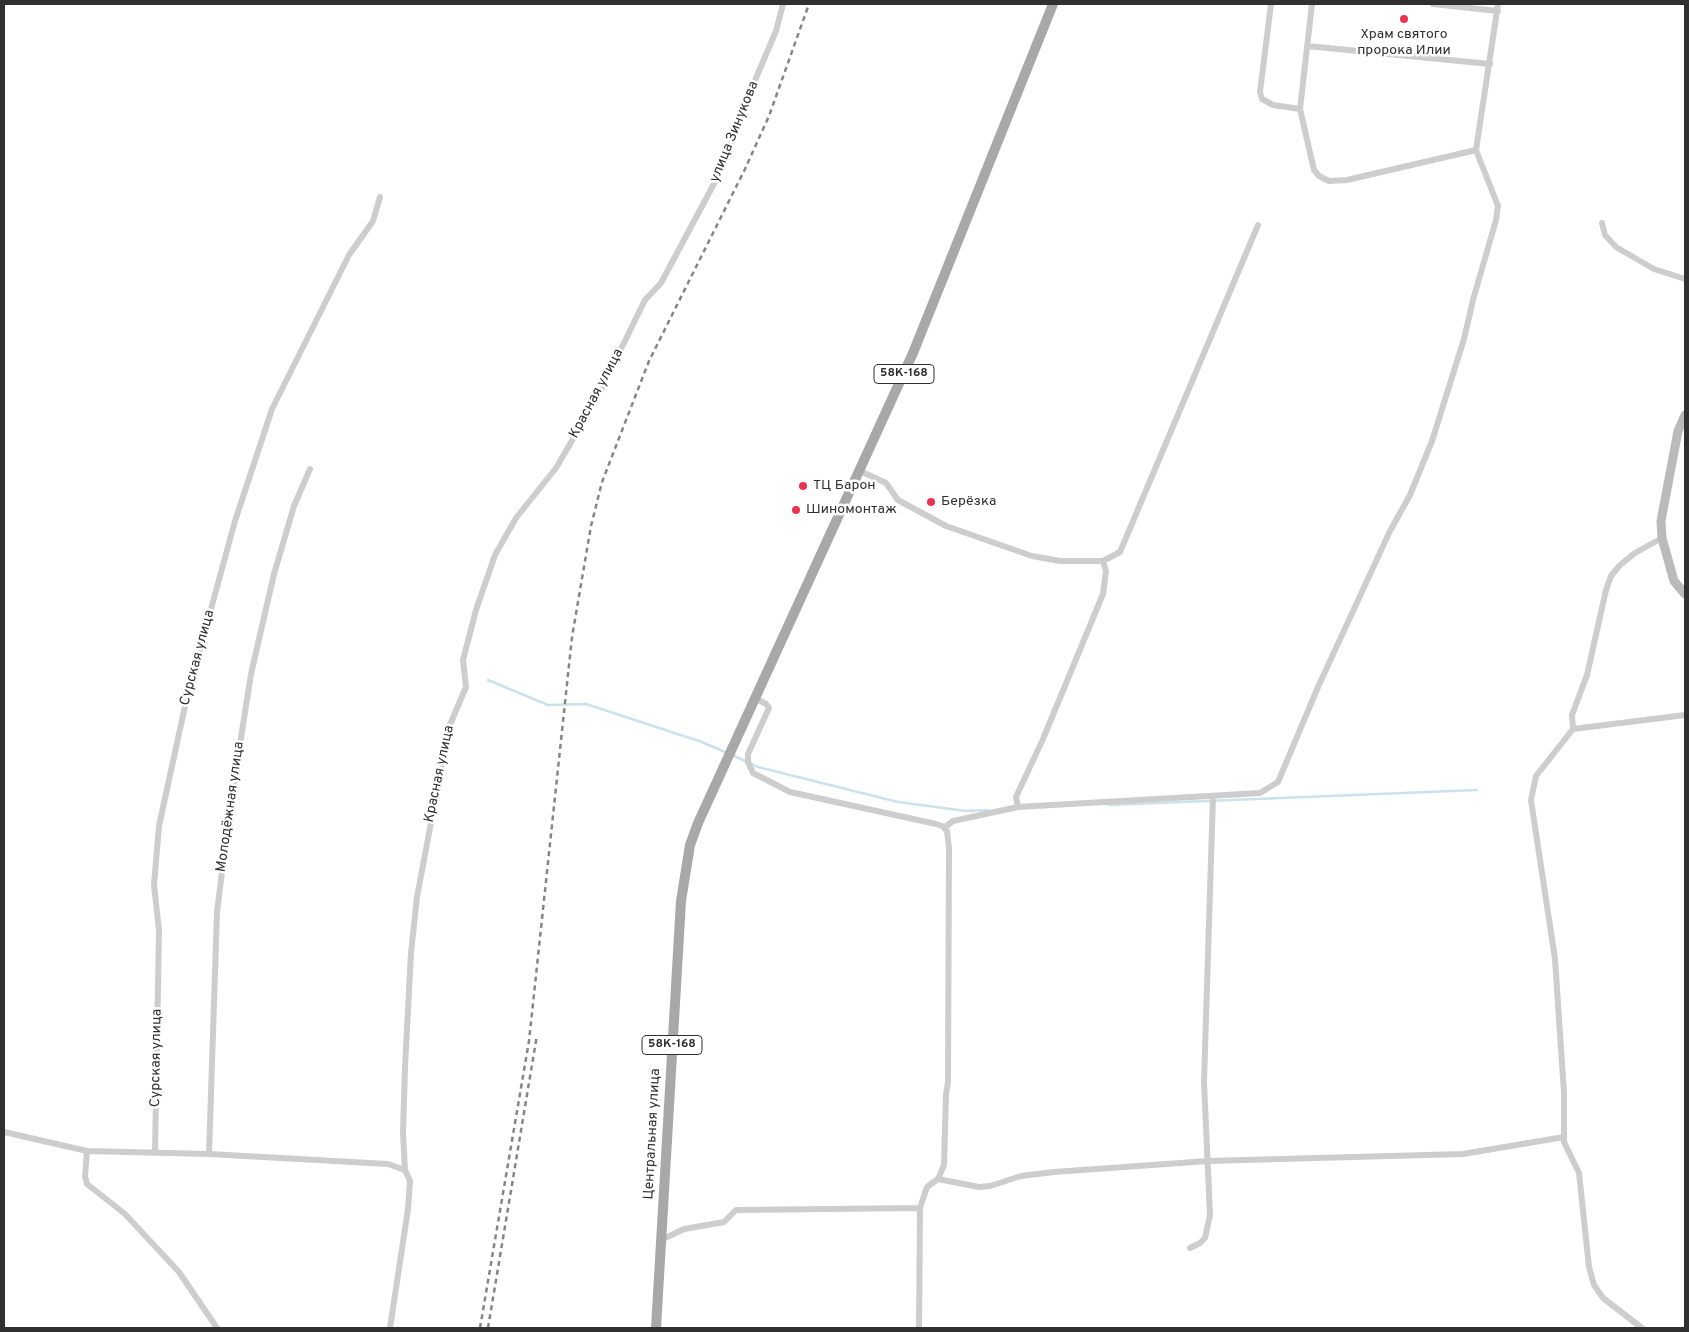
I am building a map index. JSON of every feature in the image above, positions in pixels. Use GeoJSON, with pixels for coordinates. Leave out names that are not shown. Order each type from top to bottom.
{"type":"FeatureCollection","features":[{"type":"Feature","properties":{"kind":"main road","name":"58К-168"},"geometry":{"type":"LineString","coordinates":[[755,698],[914,353],[1053,4]]}},
{"type":"Feature","properties":{"kind":"main road","name":"Центральная улица"},"geometry":{"type":"LineString","coordinates":[[656,1328],[685,869],[698,823],[755,698]]}},
{"type":"Feature","properties":{"kind":"street","name":"улица Зинукова"},"geometry":{"type":"LineString","coordinates":[[661,283],[724,165],[742,111],[776,31],[783,4]]}},
{"type":"Feature","properties":{"kind":"street"},"geometry":{"type":"LineString","coordinates":[[1271,4],[1260,92],[1262,99],[1273,106],[1300,109]]}},
{"type":"Feature","properties":{"kind":"street"},"geometry":{"type":"LineString","coordinates":[[1312,4],[1300,109],[1314,170],[1329,180],[1348,180],[1476,150]]}},
{"type":"Feature","properties":{"kind":"street"},"geometry":{"type":"LineString","coordinates":[[755,698],[766,704],[768,708],[748,754],[748,762],[753,773],[790,792],[945,827],[953,821],[1018,807],[1260,793],[1278,782],[1318,687],[1390,531],[1410,495],[1432,441],[1464,339],[1472,300],[1496,220],[1498,206],[1476,150],[1498,7],[1433,4]]}},
{"type":"Feature","properties":{"kind":"street"},"geometry":{"type":"LineString","coordinates":[[1307,46],[1490,64]]}},
{"type":"Feature","properties":{"kind":"street","name":"Сурская улица"},"geometry":{"type":"LineString","coordinates":[[155,1152],[159,931],[154,885],[159,826],[187,697],[235,521],[272,409],[349,255],[373,220],[380,197]]}},
{"type":"Feature","properties":{"kind":"street"},"geometry":{"type":"LineString","coordinates":[[1602,223],[1605,235],[1616,247],[1654,269],[1685,279]]}},
{"type":"Feature","properties":{"kind":"street"},"geometry":{"type":"LineString","coordinates":[[860,471],[886,483],[898,500],[946,526],[1032,556],[1060,561],[1103,561],[1120,552],[1258,224]]}},
{"type":"Feature","properties":{"kind":"street","name":"Красная улица"},"geometry":{"type":"LineString","coordinates":[[390,1328],[408,1209],[410,1181],[405,1170],[403,1133],[411,953],[417,897],[429,823],[449,727],[466,687],[463,660],[476,610],[495,555],[516,518],[556,468],[597,398],[645,300],[661,283]]}},
{"type":"Feature","properties":{"kind":"street"},"geometry":{"type":"LineString","coordinates":[[1683,590],[1674,581],[1662,538],[1661,521],[1678,432],[1685,415]]}},
{"type":"Feature","properties":{"kind":"street","name":"Молодёжная улица"},"geometry":{"type":"LineString","coordinates":[[209,1154],[217,912],[230,808],[251,674],[274,574],[294,506],[310,469]]}},
{"type":"Feature","properties":{"kind":"street"},"geometry":{"type":"LineString","coordinates":[[1642,1328],[1603,1298],[1594,1285],[1589,1267],[1579,1173],[1564,1137],[1564,1084],[1555,960],[1531,800],[1536,776],[1573,729],[1572,715],[1586,675],[1606,590],[1612,576],[1620,565],[1635,553],[1662,538]]}},
{"type":"Feature","properties":{"kind":"street"},"geometry":{"type":"LineString","coordinates":[[1018,807],[1016,797],[1043,739],[1103,594],[1106,570],[1103,561]]}},
{"type":"Feature","properties":{"kind":"street"},"geometry":{"type":"LineString","coordinates":[[1573,729],[1685,715]]}},
{"type":"Feature","properties":{"kind":"street"},"geometry":{"type":"LineString","coordinates":[[1190,1248],[1200,1243],[1209,1226],[1204,1023],[1213,796]]}},
{"type":"Feature","properties":{"kind":"street"},"geometry":{"type":"LineString","coordinates":[[919,1328],[920,1208],[927,1187],[938,1179],[944,1165],[948,1082],[949,848],[945,827]]}},
{"type":"Feature","properties":{"kind":"street"},"geometry":{"type":"LineString","coordinates":[[4,1132],[87,1151],[209,1154],[388,1164],[405,1170]]}},
{"type":"Feature","properties":{"kind":"street"},"geometry":{"type":"LineString","coordinates":[[938,1179],[979,1187],[995,1185],[1021,1176],[1045,1173],[1208,1161],[1463,1154],[1564,1137]]}},
{"type":"Feature","properties":{"kind":"street"},"geometry":{"type":"LineString","coordinates":[[87,1151],[85,1176],[87,1184],[125,1214],[180,1272],[216,1328]]}},
{"type":"Feature","properties":{"kind":"street"},"geometry":{"type":"LineString","coordinates":[[661,1240],[696,1226],[724,1222],[736,1210],[920,1208]]}},
{"type":"Feature","properties":{"kind":"waterway"},"geometry":{"type":"LineString","coordinates":[[488,680],[548,705],[586,704],[702,742],[727,753]]}},
{"type":"Feature","properties":{"kind":"waterway"},"geometry":{"type":"LineString","coordinates":[[732,755],[758,767],[898,802],[966,811],[988,810]]}},
{"type":"Feature","properties":{"kind":"waterway"},"geometry":{"type":"LineString","coordinates":[[1109,805],[1477,790]]}},
{"type":"Feature","properties":{"kind":"railway"},"geometry":{"type":"LineString","coordinates":[[480,1328],[529,1041],[572,637],[591,526],[602,482],[649,361],[745,169],[769,116],[809,4]]}},
{"type":"Feature","properties":{"kind":"railway"},"geometry":{"type":"LineString","coordinates":[[488,1328],[537,1035]]}},
{"type":"Feature","properties":{"kind":"place","name":"Храм святого пророка Илии"},"geometry":{"type":"Point","coordinates":[1404,19]}},
{"type":"Feature","properties":{"kind":"place","name":"ТЦ Барон"},"geometry":{"type":"Point","coordinates":[803,486]}},
{"type":"Feature","properties":{"kind":"place","name":"Берёзка"},"geometry":{"type":"Point","coordinates":[931,502]}},
{"type":"Feature","properties":{"kind":"place","name":"Шиномонтаж"},"geometry":{"type":"Point","coordinates":[796,510]}}]}
